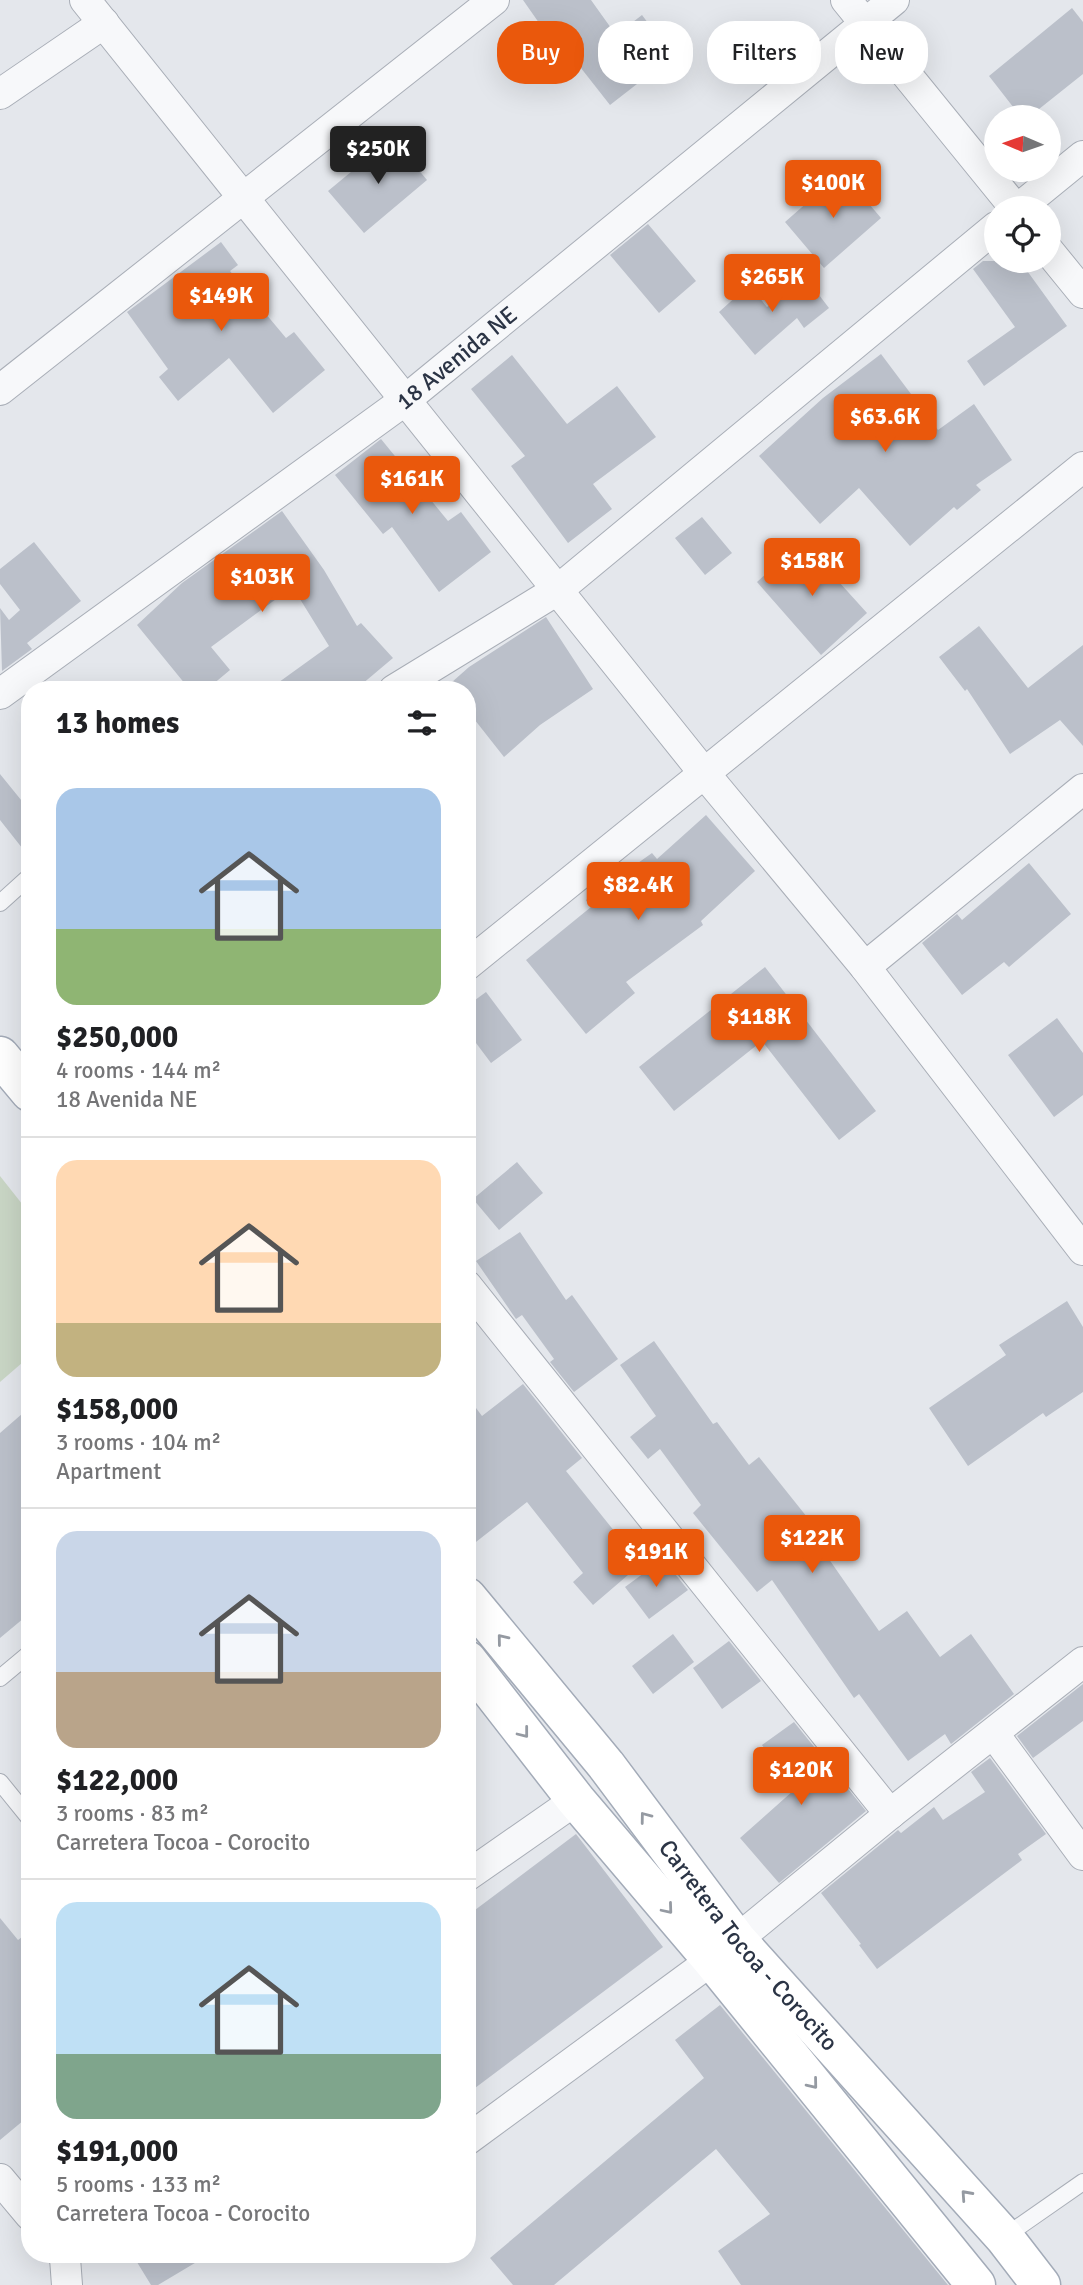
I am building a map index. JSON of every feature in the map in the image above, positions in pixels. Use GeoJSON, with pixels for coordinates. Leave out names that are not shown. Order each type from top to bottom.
{"type":"FeatureCollection","features":[{"type":"Feature","properties":{"kind":"main road"},"geometry":{"type":"LineString","coordinates":[[0,1056],[21,1081]]}},
{"type":"Feature","properties":{"kind":"main road","name":"Carretera Tocoa - Corocito"},"geometry":{"type":"LineString","coordinates":[[476,1608],[606,1765],[724,1950],[976,2285]]}},
{"type":"Feature","properties":{"kind":"main road","name":"Carretera Tocoa - Corocito"},"geometry":{"type":"LineString","coordinates":[[476,1672],[576,1800],[1004,2237],[1041,2285]]}},
{"type":"Feature","properties":{"kind":"street"},"geometry":{"type":"LineString","coordinates":[[85,0],[704,773],[865,967],[1083,1250]]}},
{"type":"Feature","properties":{"kind":"street"},"geometry":{"type":"LineString","coordinates":[[0,390],[494,0]]}},
{"type":"Feature","properties":{"kind":"street"},"geometry":{"type":"LineString","coordinates":[[846,0],[864,21]]}},
{"type":"Feature","properties":{"kind":"street","name":"18 Avenida NE"},"geometry":{"type":"LineString","coordinates":[[870,21],[894,0]]}},
{"type":"Feature","properties":{"kind":"street"},"geometry":{"type":"LineString","coordinates":[[0,94],[104,23]]}},
{"type":"Feature","properties":{"kind":"street","name":"18 Avenida NE"},"geometry":{"type":"LineString","coordinates":[[0,694],[404,401],[835,49]]}},
{"type":"Feature","properties":{"kind":"street"},"geometry":{"type":"LineString","coordinates":[[915,84],[1007,196]]}},
{"type":"Feature","properties":{"kind":"street"},"geometry":{"type":"LineString","coordinates":[[1032,196],[1083,156]]}},
{"type":"Feature","properties":{"kind":"street"},"geometry":{"type":"LineString","coordinates":[[409,681],[559,589],[984,237]]}},
{"type":"Feature","properties":{"kind":"street"},"geometry":{"type":"LineString","coordinates":[[1061,266],[1083,293]]}},
{"type":"Feature","properties":{"kind":"street"},"geometry":{"type":"LineString","coordinates":[[476,958],[1083,467]]}},
{"type":"Feature","properties":{"kind":"street"},"geometry":{"type":"LineString","coordinates":[[865,967],[1083,789]]}},
{"type":"Feature","properties":{"kind":"street"},"geometry":{"type":"LineString","coordinates":[[476,1297],[890,1814]]}},
{"type":"Feature","properties":{"kind":"street"},"geometry":{"type":"LineString","coordinates":[[476,2133],[724,1950],[890,1814],[1083,1662]]}},
{"type":"Feature","properties":{"kind":"street"},"geometry":{"type":"LineString","coordinates":[[994,1734],[1083,1855]]}},
{"type":"Feature","properties":{"kind":"street"},"geometry":{"type":"LineString","coordinates":[[476,1870],[576,1800]]}},
{"type":"Feature","properties":{"kind":"street"},"geometry":{"type":"LineString","coordinates":[[0,2179],[21,2204]]}},
{"type":"Feature","properties":{"kind":"street"},"geometry":{"type":"LineString","coordinates":[[65,2263],[67,2285]]}},
{"type":"Feature","properties":{"kind":"lane"},"geometry":{"type":"LineString","coordinates":[[0,903],[21,884]]}},
{"type":"Feature","properties":{"kind":"lane"},"geometry":{"type":"LineString","coordinates":[[0,1678],[21,1661]]}},
{"type":"Feature","properties":{"kind":"lane"},"geometry":{"type":"LineString","coordinates":[[0,1782],[21,1808]]}},
{"type":"Feature","properties":{"kind":"lane"},"geometry":{"type":"LineString","coordinates":[[1004,2237],[1083,2182]]}},
{"type":"Feature","properties":{"kind":"green space"},"geometry":{"type":"Polygon","coordinates":[[[0,1176],[21,1203],[21,1364],[0,1382],[0,1176]]]}},
{"type":"Feature","properties":{"kind":"building"},"geometry":{"type":"Polygon","coordinates":[[[523,0],[591,0],[606,21],[598,21],[598,84],[637,84],[610,105],[584,72],[584,21],[538,21],[523,0]]]}},
{"type":"Feature","properties":{"kind":"building"},"geometry":{"type":"Polygon","coordinates":[[[1072,8],[1083,22],[1083,74],[1044,105],[1012,105],[989,76],[1072,8]]]}},
{"type":"Feature","properties":{"kind":"building"},"geometry":{"type":"Polygon","coordinates":[[[642,15],[647,21],[634,21],[642,15]]]}},
{"type":"Feature","properties":{"kind":"building"},"geometry":{"type":"Polygon","coordinates":[[[392,138],[427,180],[364,233],[328,191],[392,138]]]}},
{"type":"Feature","properties":{"kind":"building"},"geometry":{"type":"Polygon","coordinates":[[[842,172],[881,218],[824,268],[785,222],[842,172]]]}},
{"type":"Feature","properties":{"kind":"building"},"geometry":{"type":"Polygon","coordinates":[[[648,224],[696,281],[659,313],[610,255],[648,224]]]}},
{"type":"Feature","properties":{"kind":"building"},"geometry":{"type":"Polygon","coordinates":[[[221,242],[238,265],[230,271],[286,338],[294,332],[325,370],[273,413],[229,358],[178,401],[159,377],[168,369],[127,312],[221,242]]]}},
{"type":"Feature","properties":{"kind":"building"},"geometry":{"type":"Polygon","coordinates":[[[984,261],[984,273],[1029,273],[1067,326],[984,386],[967,361],[1015,327],[973,269],[984,261]]]}},
{"type":"Feature","properties":{"kind":"building"},"geometry":{"type":"Polygon","coordinates":[[[806,278],[829,308],[804,328],[797,318],[755,355],[719,312],[749,285],[767,307],[806,278]]]}},
{"type":"Feature","properties":{"kind":"building"},"geometry":{"type":"Polygon","coordinates":[[[881,354],[938,430],[974,404],[1012,460],[976,485],[981,490],[957,510],[954,507],[910,546],[859,488],[820,524],[759,456],[823,398],[881,354]]]}},
{"type":"Feature","properties":{"kind":"building"},"geometry":{"type":"Polygon","coordinates":[[[512,355],[567,424],[617,386],[656,437],[593,484],[612,509],[568,543],[511,466],[525,456],[471,389],[512,355]]]}},
{"type":"Feature","properties":{"kind":"building"},"geometry":{"type":"Polygon","coordinates":[[[381,439],[448,521],[461,512],[491,552],[439,592],[392,527],[383,534],[335,475],[381,439]]]}},
{"type":"Feature","properties":{"kind":"building"},"geometry":{"type":"Polygon","coordinates":[[[282,511],[324,570],[357,626],[361,623],[393,658],[366,681],[280,681],[329,646],[295,591],[290,595],[287,591],[211,647],[230,670],[217,681],[183,681],[137,625],[182,583],[282,511]]]}},
{"type":"Feature","properties":{"kind":"building"},"geometry":{"type":"Polygon","coordinates":[[[702,517],[732,553],[705,575],[675,538],[702,517]]]}},
{"type":"Feature","properties":{"kind":"building"},"geometry":{"type":"Polygon","coordinates":[[[802,541],[867,613],[821,655],[757,582],[802,541]]]}},
{"type":"Feature","properties":{"kind":"building"},"geometry":{"type":"Polygon","coordinates":[[[34,542],[81,601],[27,643],[32,649],[2,671],[0,608],[9,620],[20,610],[0,584],[0,569],[34,542]]]}},
{"type":"Feature","properties":{"kind":"building"},"geometry":{"type":"Polygon","coordinates":[[[546,617],[593,689],[540,725],[504,757],[476,721],[476,681],[453,681],[469,667],[546,617]]]}},
{"type":"Feature","properties":{"kind":"building"},"geometry":{"type":"Polygon","coordinates":[[[979,626],[1028,688],[1083,645],[1083,746],[1060,720],[1010,754],[967,689],[965,691],[939,657],[979,626]]]}},
{"type":"Feature","properties":{"kind":"building"},"geometry":{"type":"Polygon","coordinates":[[[0,774],[21,800],[21,847],[0,820],[0,774]]]}},
{"type":"Feature","properties":{"kind":"building"},"geometry":{"type":"Polygon","coordinates":[[[706,815],[755,871],[701,921],[703,925],[626,982],[635,993],[586,1034],[526,960],[591,907],[586,900],[652,853],[657,859],[706,815]]]}},
{"type":"Feature","properties":{"kind":"building"},"geometry":{"type":"Polygon","coordinates":[[[1029,863],[1071,914],[1009,967],[1004,962],[962,995],[922,943],[957,914],[962,920],[1029,863]]]}},
{"type":"Feature","properties":{"kind":"building"},"geometry":{"type":"Polygon","coordinates":[[[765,967],[876,1111],[839,1140],[762,1041],[674,1111],[639,1067],[765,967]]]}},
{"type":"Feature","properties":{"kind":"building"},"geometry":{"type":"Polygon","coordinates":[[[486,992],[522,1040],[491,1063],[476,1043],[476,999],[486,992]]]}},
{"type":"Feature","properties":{"kind":"building"},"geometry":{"type":"Polygon","coordinates":[[[1057,1018],[1083,1053],[1083,1095],[1054,1117],[1008,1055],[1057,1018]]]}},
{"type":"Feature","properties":{"kind":"building"},"geometry":{"type":"Polygon","coordinates":[[[517,1162],[543,1193],[499,1230],[476,1203],[476,1196],[517,1162]]]}},
{"type":"Feature","properties":{"kind":"building"},"geometry":{"type":"Polygon","coordinates":[[[520,1232],[566,1300],[572,1295],[618,1359],[574,1392],[550,1362],[554,1359],[522,1315],[516,1319],[476,1261],[520,1232]]]}},
{"type":"Feature","properties":{"kind":"building"},"geometry":{"type":"Polygon","coordinates":[[[1067,1301],[1083,1327],[1083,1392],[1046,1417],[1043,1413],[968,1466],[929,1408],[1006,1355],[999,1345],[1067,1301]]]}},
{"type":"Feature","properties":{"kind":"building"},"geometry":{"type":"Polygon","coordinates":[[[654,1341],[713,1424],[717,1422],[749,1465],[759,1457],[823,1537],[817,1542],[879,1631],[907,1611],[940,1657],[971,1634],[1014,1694],[951,1744],[945,1734],[908,1761],[859,1694],[854,1698],[772,1580],[757,1592],[693,1513],[701,1505],[660,1449],[648,1459],[630,1437],[656,1416],[620,1365],[654,1341]]]}},
{"type":"Feature","properties":{"kind":"building"},"geometry":{"type":"Polygon","coordinates":[[[523,1384],[582,1458],[566,1471],[615,1532],[608,1538],[635,1569],[593,1605],[573,1582],[583,1573],[527,1502],[476,1542],[476,1408],[482,1416],[523,1384]]]}},
{"type":"Feature","properties":{"kind":"building"},"geometry":{"type":"Polygon","coordinates":[[[21,1415],[21,1620],[0,1638],[0,1433],[21,1415]]]}},
{"type":"Feature","properties":{"kind":"building"},"geometry":{"type":"Polygon","coordinates":[[[663,1559],[688,1590],[649,1619],[625,1587],[663,1559]]]}},
{"type":"Feature","properties":{"kind":"building"},"geometry":{"type":"Polygon","coordinates":[[[673,1634],[694,1662],[653,1694],[632,1666],[673,1634]]]}},
{"type":"Feature","properties":{"kind":"building"},"geometry":{"type":"Polygon","coordinates":[[[729,1641],[761,1681],[722,1709],[693,1668],[729,1641]]]}},
{"type":"Feature","properties":{"kind":"building"},"geometry":{"type":"Polygon","coordinates":[[[1083,1684],[1083,1721],[1033,1758],[1017,1736],[1083,1684]]]}},
{"type":"Feature","properties":{"kind":"building"},"geometry":{"type":"Polygon","coordinates":[[[794,1722],[866,1811],[779,1883],[740,1838],[794,1790],[762,1745],[794,1722]]]}},
{"type":"Feature","properties":{"kind":"building"},"geometry":{"type":"Polygon","coordinates":[[[990,1758],[1046,1834],[1018,1854],[1022,1860],[877,1969],[821,1893],[898,1830],[901,1833],[934,1807],[943,1820],[985,1792],[971,1772],[990,1758]]]}},
{"type":"Feature","properties":{"kind":"building"},"geometry":{"type":"Polygon","coordinates":[[[576,1834],[663,1947],[476,2087],[476,1909],[576,1834]]]}},
{"type":"Feature","properties":{"kind":"building"},"geometry":{"type":"Polygon","coordinates":[[[0,1918],[18,1940],[21,1938],[21,2122],[0,2140],[0,1918]]]}},
{"type":"Feature","properties":{"kind":"building"},"geometry":{"type":"Polygon","coordinates":[[[720,2005],[948,2285],[741,2285],[718,2251],[770,2214],[716,2149],[554,2285],[513,2285],[490,2258],[704,2078],[675,2040],[720,2005]]]}},
{"type":"Feature","properties":{"kind":"building"},"geometry":{"type":"Polygon","coordinates":[[[138,2263],[195,2263],[158,2285],[151,2285],[138,2263]]]}}]}
